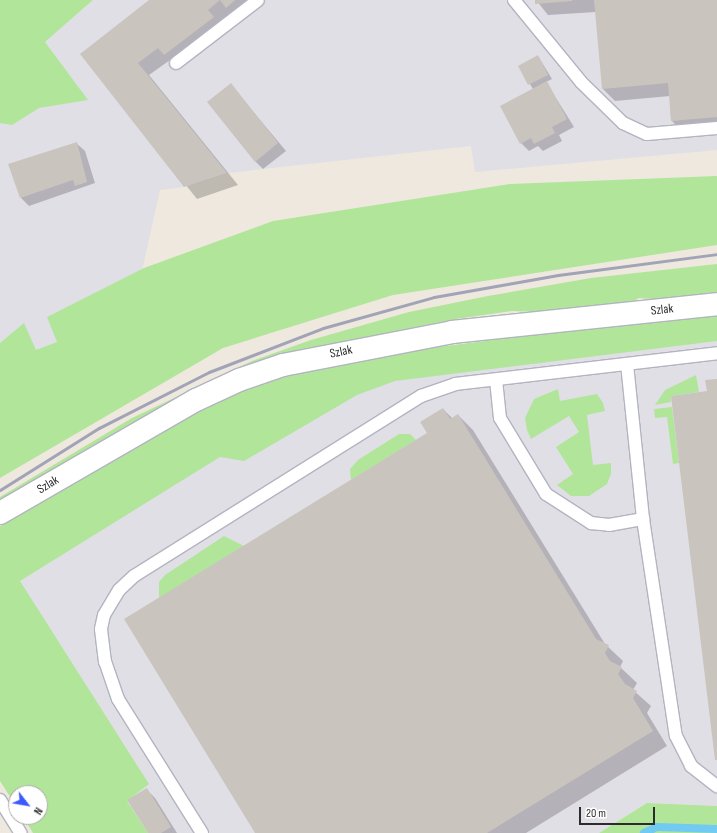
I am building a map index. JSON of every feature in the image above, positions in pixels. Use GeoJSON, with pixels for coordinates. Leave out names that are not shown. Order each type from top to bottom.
{"type":"FeatureCollection","features":[{"type":"Feature","properties":{"kind":"street","name":"Szlak"},"geometry":{"type":"LineString","coordinates":[[0,513],[196,400],[239,380],[283,365],[452,332],[717,304]]}},
{"type":"Feature","properties":{"kind":"lane"},"geometry":{"type":"LineString","coordinates":[[176,63],[258,0]]}},
{"type":"Feature","properties":{"kind":"lane"},"geometry":{"type":"LineString","coordinates":[[514,0],[581,82],[623,123],[647,134],[717,128]]}},
{"type":"Feature","properties":{"kind":"lane"},"geometry":{"type":"LineString","coordinates":[[202,833],[118,699],[110,679],[101,629],[111,601],[134,576],[421,396],[456,384],[717,353]]}},
{"type":"Feature","properties":{"kind":"lane"},"geometry":{"type":"LineString","coordinates":[[626,364],[643,519],[676,736],[691,766],[717,786]]}},
{"type":"Feature","properties":{"kind":"lane"},"geometry":{"type":"LineString","coordinates":[[496,380],[500,418],[546,494],[591,523],[609,525],[643,519]]}},
{"type":"Feature","properties":{"kind":"lane"},"geometry":{"type":"LineString","coordinates":[[0,800],[21,833]]}},
{"type":"Feature","properties":{"kind":"shaded area"},"geometry":{"type":"Polygon","coordinates":[[[0,0],[45,42],[93,0],[717,0],[717,150],[475,172],[471,146],[228,173],[184,187],[160,190],[134,306],[0,456],[0,0]]]}},
{"type":"Feature","properties":{"kind":"shaded area"},"geometry":{"type":"Polygon","coordinates":[[[717,324],[717,806],[647,803],[599,833],[60,833],[48,809],[48,785],[39,785],[0,563],[381,362],[717,324]]]}},
{"type":"Feature","properties":{"kind":"green space"},"geometry":{"type":"Polygon","coordinates":[[[0,0],[93,0],[45,42],[88,100],[39,108],[12,125],[0,123],[0,0]]]}},
{"type":"Feature","properties":{"kind":"green space"},"geometry":{"type":"Polygon","coordinates":[[[717,176],[717,245],[393,295],[223,348],[0,478],[0,343],[24,323],[36,350],[57,342],[47,317],[144,268],[273,221],[510,184],[717,176]]]}},
{"type":"Feature","properties":{"kind":"green space"},"geometry":{"type":"Polygon","coordinates":[[[717,264],[717,295],[675,301],[639,298],[628,304],[562,313],[512,311],[456,319],[297,351],[254,365],[186,394],[132,423],[0,506],[0,497],[132,418],[252,361],[311,340],[409,312],[488,296],[591,278],[717,264]]]}},
{"type":"Feature","properties":{"kind":"green space"},"geometry":{"type":"Polygon","coordinates":[[[717,311],[717,341],[395,381],[357,395],[244,461],[220,457],[20,581],[149,784],[127,801],[148,833],[33,833],[28,825],[48,825],[48,785],[8,785],[8,794],[0,781],[0,526],[228,394],[329,361],[717,311]]]}},
{"type":"Feature","properties":{"kind":"green space"},"geometry":{"type":"Polygon","coordinates":[[[696,375],[699,392],[671,396],[671,402],[655,405],[665,390],[696,375]]]}},
{"type":"Feature","properties":{"kind":"green space"},"geometry":{"type":"Polygon","coordinates":[[[558,389],[560,401],[597,394],[603,403],[605,411],[587,415],[593,465],[611,463],[611,474],[607,484],[589,496],[571,496],[557,485],[573,474],[556,447],[579,432],[569,416],[531,439],[527,430],[525,418],[534,399],[558,389]]]}},
{"type":"Feature","properties":{"kind":"green space"},"geometry":{"type":"Polygon","coordinates":[[[672,407],[679,463],[673,464],[667,417],[655,418],[654,409],[672,407]]]}},
{"type":"Feature","properties":{"kind":"green space"},"geometry":{"type":"Polygon","coordinates":[[[399,434],[410,434],[416,440],[351,480],[350,469],[358,460],[399,434]]]}},
{"type":"Feature","properties":{"kind":"green space"},"geometry":{"type":"Polygon","coordinates":[[[224,536],[244,546],[159,598],[159,582],[165,575],[224,536]]]}},
{"type":"Feature","properties":{"kind":"green space"},"geometry":{"type":"Polygon","coordinates":[[[647,803],[717,806],[717,833],[599,833],[647,803]]]}},
{"type":"Feature","properties":{"kind":"building"},"geometry":{"type":"Polygon","coordinates":[[[149,0],[220,0],[208,10],[214,17],[164,55],[158,48],[138,63],[227,173],[184,187],[80,54],[149,0]]]}},
{"type":"Feature","properties":{"kind":"building"},"geometry":{"type":"Polygon","coordinates":[[[220,0],[235,0],[226,8],[220,0]]]}},
{"type":"Feature","properties":{"kind":"building"},"geometry":{"type":"Polygon","coordinates":[[[535,0],[572,0],[572,1],[535,4],[535,0]]]}},
{"type":"Feature","properties":{"kind":"building"},"geometry":{"type":"Polygon","coordinates":[[[594,0],[717,0],[717,117],[671,121],[668,83],[602,89],[594,0]]]}},
{"type":"Feature","properties":{"kind":"building"},"geometry":{"type":"Polygon","coordinates":[[[538,55],[548,75],[528,85],[518,66],[538,55]]]}},
{"type":"Feature","properties":{"kind":"building"},"geometry":{"type":"Polygon","coordinates":[[[547,81],[567,119],[552,127],[555,133],[534,144],[531,138],[520,144],[500,106],[547,81]]]}},
{"type":"Feature","properties":{"kind":"building"},"geometry":{"type":"Polygon","coordinates":[[[231,83],[278,143],[255,162],[207,102],[231,83]]]}},
{"type":"Feature","properties":{"kind":"building"},"geometry":{"type":"Polygon","coordinates":[[[77,142],[87,182],[75,186],[73,180],[20,198],[8,164],[77,142]]]}},
{"type":"Feature","properties":{"kind":"building"},"geometry":{"type":"Polygon","coordinates":[[[717,379],[717,760],[715,760],[671,396],[707,391],[705,380],[717,379]]]}},
{"type":"Feature","properties":{"kind":"building"},"geometry":{"type":"Polygon","coordinates":[[[443,408],[450,419],[458,414],[596,639],[609,645],[605,653],[610,661],[622,667],[618,674],[625,684],[637,691],[633,698],[653,731],[487,833],[255,833],[124,619],[427,433],[420,422],[443,408]]]}},
{"type":"Feature","properties":{"kind":"building"},"geometry":{"type":"Polygon","coordinates":[[[147,788],[171,827],[161,833],[148,833],[127,800],[147,788]]]}},
{"type":"Feature","properties":{"kind":"waterway"},"geometry":{"type":"LineString","coordinates":[[644,833],[657,827],[717,829]]}},
{"type":"Feature","properties":{"kind":"railway"},"geometry":{"type":"LineString","coordinates":[[0,490],[99,428],[209,372],[323,328],[434,297],[558,275],[717,254]]}}]}
